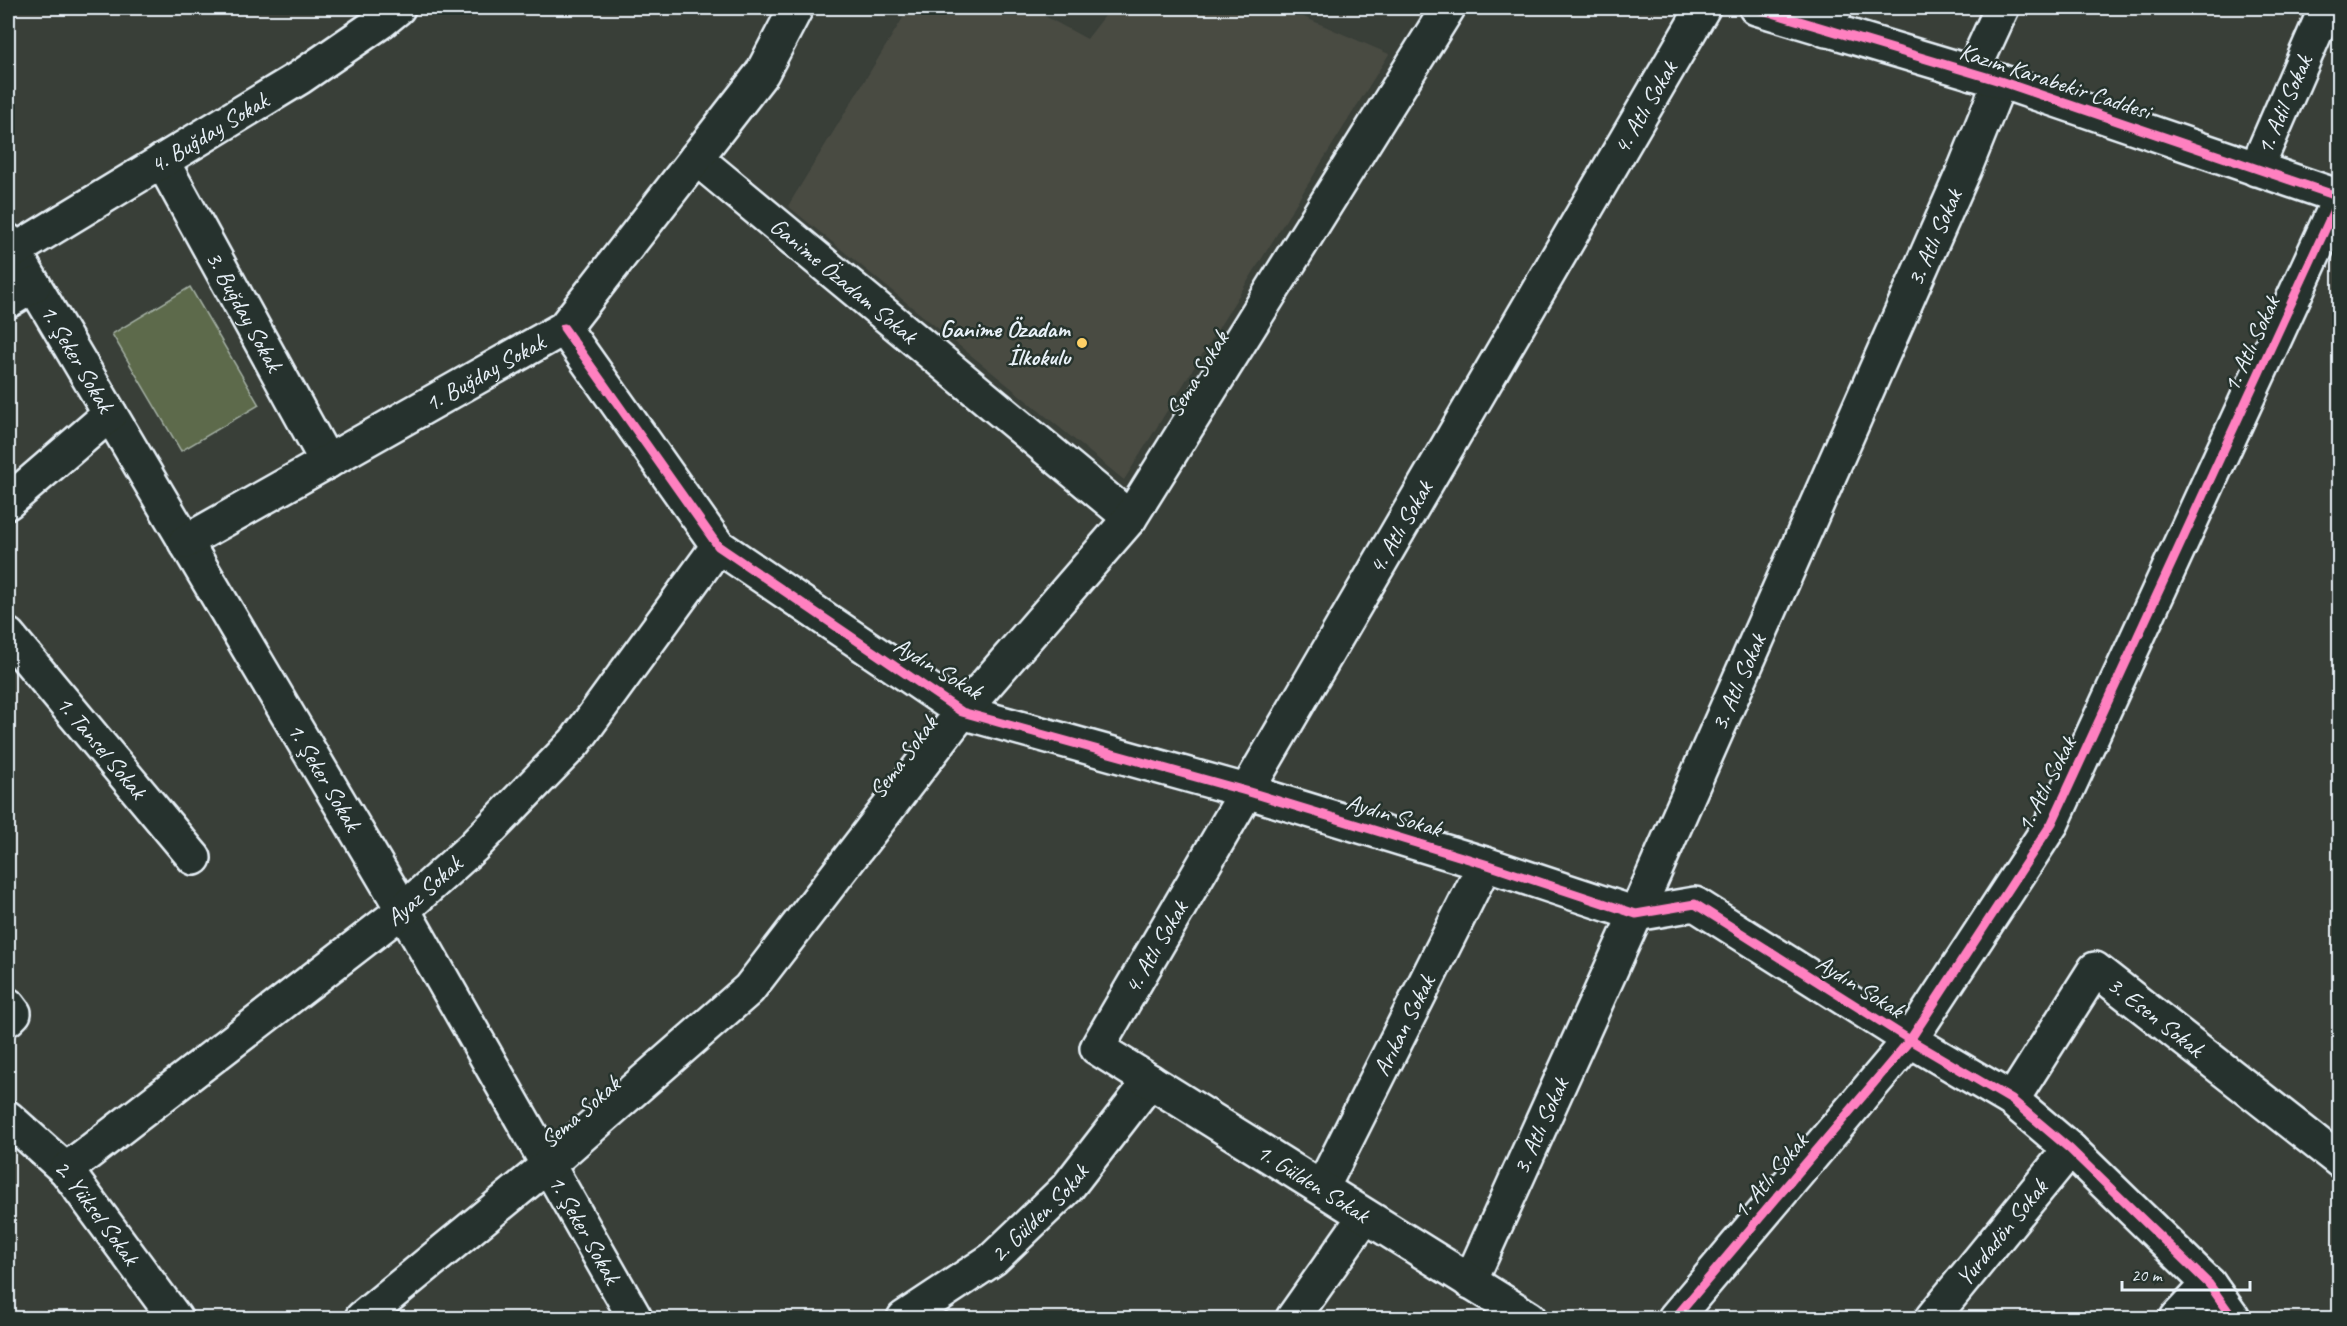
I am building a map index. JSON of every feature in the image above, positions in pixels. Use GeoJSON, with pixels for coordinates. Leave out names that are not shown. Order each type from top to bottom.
{"type":"FeatureCollection","features":[{"type":"Feature","properties":{"kind":"street","name":"4. Buğday Sokak"},"geometry":{"type":"LineString","coordinates":[[10,246],[162,161],[299,78],[398,8]]}},
{"type":"Feature","properties":{"kind":"street","name":"1. Buğday Sokak"},"geometry":{"type":"LineString","coordinates":[[185,542],[564,328],[762,73],[796,8]]}},
{"type":"Feature","properties":{"kind":"street","name":"Sema Sokak"},"geometry":{"type":"LineString","coordinates":[[362,1318],[548,1165],[749,989],[962,711],[1130,518],[1449,8]]}},
{"type":"Feature","properties":{"kind":"street","name":"4. Atlı Sokak"},"geometry":{"type":"LineString","coordinates":[[1097,1048],[1703,8]]}},
{"type":"Feature","properties":{"kind":"street","name":"Kazım Karabekir Caddesi"},"geometry":{"type":"LineString","coordinates":[[1756,8],[1831,19],[1986,77],[2340,197]]}},
{"type":"Feature","properties":{"kind":"street","name":"3. Atlı Sokak"},"geometry":{"type":"LineString","coordinates":[[1470,1282],[1636,914],[1965,168],[2002,8]]}},
{"type":"Feature","properties":{"kind":"street","name":"1. Adil Sokak"},"geometry":{"type":"LineString","coordinates":[[2256,169],[2326,8]]}},
{"type":"Feature","properties":{"kind":"street","name":"Ganime Özadam Sokak"},"geometry":{"type":"LineString","coordinates":[[696,158],[1130,518]]}},
{"type":"Feature","properties":{"kind":"street","name":"3. Buğday Sokak"},"geometry":{"type":"LineString","coordinates":[[162,161],[327,462]]}},
{"type":"Feature","properties":{"kind":"street","name":"1. Atlı Sokak"},"geometry":{"type":"LineString","coordinates":[[1675,1318],[1910,1040],[2052,823],[2340,197]]}},
{"type":"Feature","properties":{"kind":"street","name":"1. Şeker Sokak"},"geometry":{"type":"LineString","coordinates":[[10,246],[21,293],[110,414],[403,909],[635,1318]]}},
{"type":"Feature","properties":{"kind":"street","name":"Aydın Sokak"},"geometry":{"type":"LineString","coordinates":[[564,328],[718,546],[962,711],[1246,791],[1485,864],[1636,914],[1695,904],[1910,1040],[2012,1100],[2070,1149],[2209,1284],[2234,1318]]}},
{"type":"Feature","properties":{"kind":"street"},"geometry":{"type":"LineString","coordinates":[[8,502],[110,414]]}},
{"type":"Feature","properties":{"kind":"street","name":"Ayaz Sokak"},"geometry":{"type":"LineString","coordinates":[[66,1170],[403,909],[473,847],[575,741],[718,546]]}},
{"type":"Feature","properties":{"kind":"street","name":"1. Tansel Sokak"},"geometry":{"type":"LineString","coordinates":[[8,635],[194,858]]}},
{"type":"Feature","properties":{"kind":"street","name":"Arıkan Sokak"},"geometry":{"type":"LineString","coordinates":[[1322,1188],[1485,864]]}},
{"type":"Feature","properties":{"kind":"street","name":"3. Esen Sokak"},"geometry":{"type":"LineString","coordinates":[[2012,1100],[2095,969],[2340,1161]]}},
{"type":"Feature","properties":{"kind":"street"},"geometry":{"type":"LineString","coordinates":[[8,1005],[14,1013],[8,1019]]}},
{"type":"Feature","properties":{"kind":"street","name":"1. Gülden Sokak"},"geometry":{"type":"LineString","coordinates":[[1097,1048],[1529,1318]]}},
{"type":"Feature","properties":{"kind":"street","name":"2. Gülden Sokak"},"geometry":{"type":"LineString","coordinates":[[904,1318],[993,1259],[1067,1188],[1150,1081]]}},
{"type":"Feature","properties":{"kind":"street","name":"2. Yüksel Sokak"},"geometry":{"type":"LineString","coordinates":[[8,1118],[66,1170],[175,1318]]}},
{"type":"Feature","properties":{"kind":"street","name":"Yurdadön Sokak"},"geometry":{"type":"LineString","coordinates":[[1932,1318],[2070,1149]]}},
{"type":"Feature","properties":{"kind":"street"},"geometry":{"type":"LineString","coordinates":[[1293,1318],[1365,1216]]}},
{"type":"Feature","properties":{"kind":"street"},"geometry":{"type":"LineString","coordinates":[[2177,1318],[2209,1284]]}},
{"type":"Feature","properties":{"kind":"shaded area","name":"Ganime Özadam İlkokulu"},"geometry":{"type":"Polygon","coordinates":[[[909,8],[1030,8],[1087,39],[1111,8],[1283,8],[1389,54],[1124,480],[788,206],[909,8]]]}},
{"type":"Feature","properties":{"kind":"green space"},"geometry":{"type":"Polygon","coordinates":[[[190,287],[259,405],[181,451],[112,334],[190,287]]]}},
{"type":"Feature","properties":{"kind":"cycle path"},"geometry":{"type":"LineString","coordinates":[[1675,1318],[1910,1040],[2052,823],[2340,197],[2000,81],[1756,8]]}},
{"type":"Feature","properties":{"kind":"cycle path"},"geometry":{"type":"LineString","coordinates":[[564,328],[718,546],[962,712],[1246,791],[1485,864],[1636,914],[1695,904],[1910,1040],[2012,1100],[2070,1149],[2209,1284],[2233,1318]]}},
{"type":"Feature","properties":{"kind":"place","name":"Ganime Özadam İlkokulu"},"geometry":{"type":"Point","coordinates":[1082,343]}}]}
